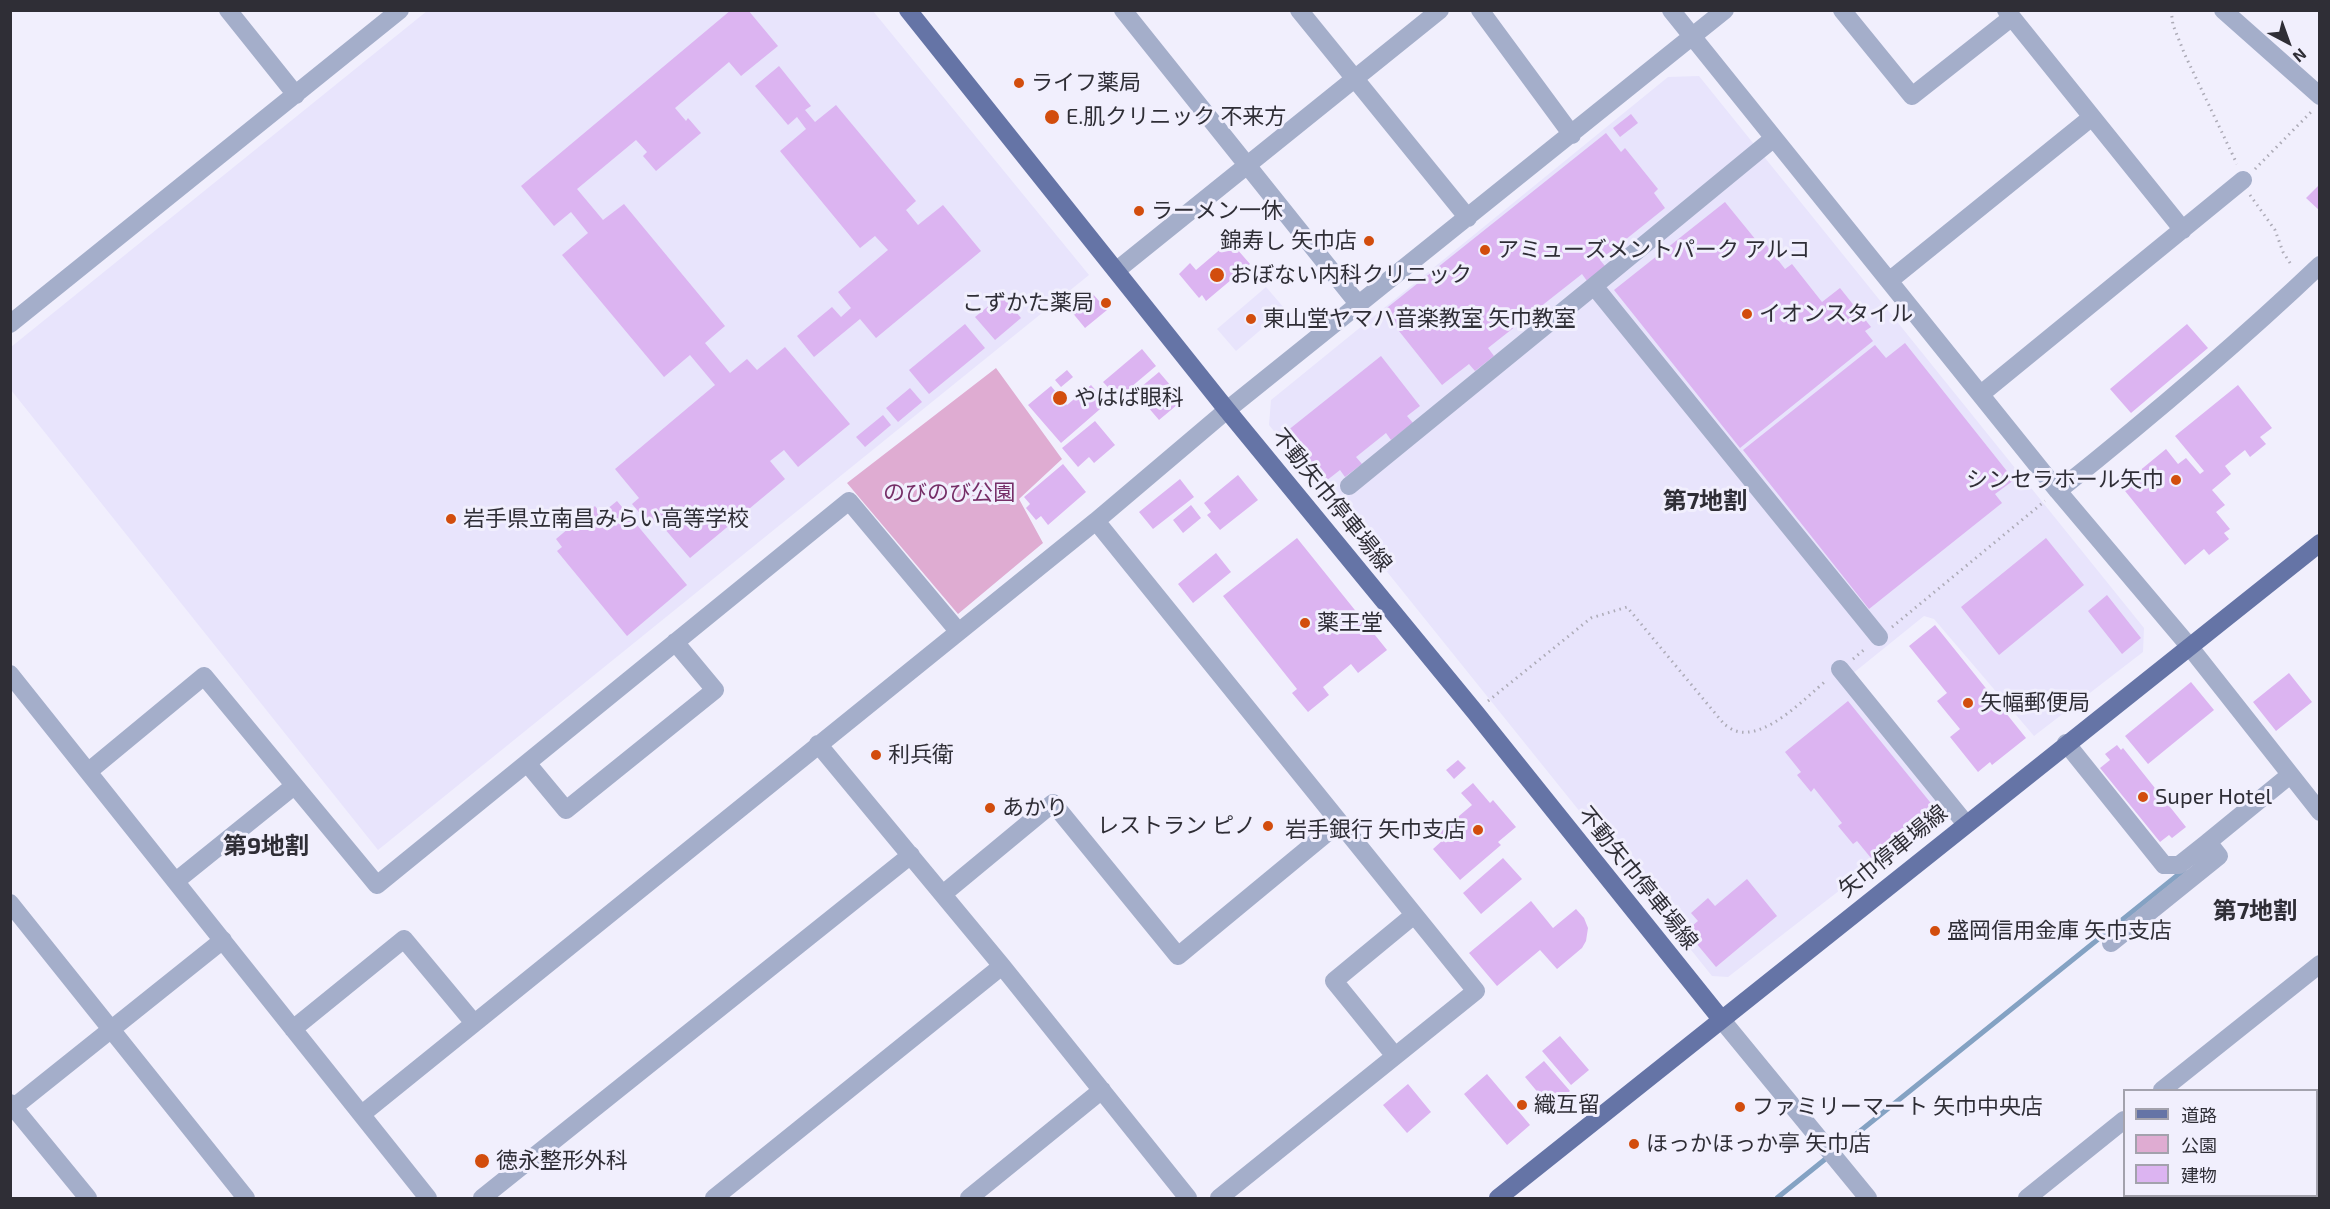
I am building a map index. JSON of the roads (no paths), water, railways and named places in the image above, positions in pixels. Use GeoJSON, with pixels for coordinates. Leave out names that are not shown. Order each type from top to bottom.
{"type":"FeatureCollection","features":[{"type":"Feature","properties":{"kind":"main road","name":"不動矢巾停車場線"},"geometry":{"type":"LineString","coordinates":[[908,10],[1227,410],[1475,712],[1721,1019]]}},
{"type":"Feature","properties":{"kind":"main road","name":"矢巾停車場線"},"geometry":{"type":"LineString","coordinates":[[1498,1198],[2319,543]]}},
{"type":"Feature","properties":{"kind":"street"},"geometry":{"type":"LineString","coordinates":[[10,324],[400,10]]}},
{"type":"Feature","properties":{"kind":"street"},"geometry":{"type":"LineString","coordinates":[[1123,10],[1359,305]]}},
{"type":"Feature","properties":{"kind":"street"},"geometry":{"type":"LineString","coordinates":[[1299,10],[1468,218]]}},
{"type":"Feature","properties":{"kind":"street"},"geometry":{"type":"LineString","coordinates":[[1117,270],[1440,10]]}},
{"type":"Feature","properties":{"kind":"street"},"geometry":{"type":"LineString","coordinates":[[1480,10],[1572,135]]}},
{"type":"Feature","properties":{"kind":"street"},"geometry":{"type":"LineString","coordinates":[[1671,10],[2058,491],[2189,646],[2319,812]]}},
{"type":"Feature","properties":{"kind":"street"},"geometry":{"type":"LineString","coordinates":[[362,1114],[1096,521],[1227,410],[1725,10]]}},
{"type":"Feature","properties":{"kind":"street"},"geometry":{"type":"LineString","coordinates":[[1842,10],[1912,96],[2008,14],[2183,230]]}},
{"type":"Feature","properties":{"kind":"street"},"geometry":{"type":"LineString","coordinates":[[2223,10],[2316,104]]}},
{"type":"Feature","properties":{"kind":"street"},"geometry":{"type":"LineString","coordinates":[[231,11],[296,94]]}},
{"type":"Feature","properties":{"kind":"street"},"geometry":{"type":"LineString","coordinates":[[1889,281],[2092,117]]}},
{"type":"Feature","properties":{"kind":"street"},"geometry":{"type":"LineString","coordinates":[[1349,486],[1774,138]]}},
{"type":"Feature","properties":{"kind":"street"},"geometry":{"type":"LineString","coordinates":[[1981,394],[2243,180]]}},
{"type":"Feature","properties":{"kind":"street"},"geometry":{"type":"LineString","coordinates":[[2058,491],[2205,370],[2319,265]]}},
{"type":"Feature","properties":{"kind":"street"},"geometry":{"type":"LineString","coordinates":[[1594,286],[1879,637]]}},
{"type":"Feature","properties":{"kind":"street"},"geometry":{"type":"LineString","coordinates":[[89,771],[204,676],[377,885],[849,501],[958,631]]}},
{"type":"Feature","properties":{"kind":"street"},"geometry":{"type":"LineString","coordinates":[[1096,521],[1476,991],[1219,1198]]}},
{"type":"Feature","properties":{"kind":"street"},"geometry":{"type":"LineString","coordinates":[[527,763],[566,810],[715,690],[675,642]]}},
{"type":"Feature","properties":{"kind":"street"},"geometry":{"type":"LineString","coordinates":[[1840,669],[1965,824]]}},
{"type":"Feature","properties":{"kind":"street"},"geometry":{"type":"LineString","coordinates":[[10,674],[428,1198]]}},
{"type":"Feature","properties":{"kind":"street"},"geometry":{"type":"LineString","coordinates":[[2066,743],[2164,865],[2179,865],[2211,846],[2290,775]]}},
{"type":"Feature","properties":{"kind":"street"},"geometry":{"type":"LineString","coordinates":[[818,744],[1002,966],[1188,1198]]}},
{"type":"Feature","properties":{"kind":"street"},"geometry":{"type":"LineString","coordinates":[[176,881],[294,786]]}},
{"type":"Feature","properties":{"kind":"street"},"geometry":{"type":"LineString","coordinates":[[942,894],[1053,803],[1178,956],[1339,823]]}},
{"type":"Feature","properties":{"kind":"street"},"geometry":{"type":"LineString","coordinates":[[2111,943],[2219,856],[2211,846]]}},
{"type":"Feature","properties":{"kind":"street"},"geometry":{"type":"LineString","coordinates":[[482,1198],[911,855]]}},
{"type":"Feature","properties":{"kind":"street"},"geometry":{"type":"LineString","coordinates":[[10,903],[246,1198]]}},
{"type":"Feature","properties":{"kind":"street"},"geometry":{"type":"LineString","coordinates":[[1395,1056],[1334,981],[1414,915]]}},
{"type":"Feature","properties":{"kind":"street"},"geometry":{"type":"LineString","coordinates":[[293,1029],[404,939],[474,1023]]}},
{"type":"Feature","properties":{"kind":"street"},"geometry":{"type":"LineString","coordinates":[[88,1198],[12,1105],[223,940]]}},
{"type":"Feature","properties":{"kind":"street"},"geometry":{"type":"LineString","coordinates":[[2163,1089],[2319,964]]}},
{"type":"Feature","properties":{"kind":"street"},"geometry":{"type":"LineString","coordinates":[[714,1198],[1002,966]]}},
{"type":"Feature","properties":{"kind":"street"},"geometry":{"type":"LineString","coordinates":[[1721,1019],[1868,1198]]}},
{"type":"Feature","properties":{"kind":"street"},"geometry":{"type":"LineString","coordinates":[[969,1198],[1102,1090]]}},
{"type":"Feature","properties":{"kind":"street"},"geometry":{"type":"LineString","coordinates":[[2027,1198],[2123,1121]]}},
{"type":"Feature","properties":{"kind":"waterway"},"geometry":{"type":"LineString","coordinates":[[1777,1198],[2184,870]]}},
{"type":"Feature","properties":{"kind":"place","name":"ライフ薬局"},"geometry":{"type":"Point","coordinates":[1019,83]}},
{"type":"Feature","properties":{"kind":"place","name":"E.肌クリニック 不来方"},"geometry":{"type":"Point","coordinates":[1052,117]}},
{"type":"Feature","properties":{"kind":"place","name":"ラーメン一休"},"geometry":{"type":"Point","coordinates":[1139,211]}},
{"type":"Feature","properties":{"kind":"place","name":"錦寿し 矢巾店"},"geometry":{"type":"Point","coordinates":[1369,241]}},
{"type":"Feature","properties":{"kind":"place","name":"アミューズメントパーク アルコ"},"geometry":{"type":"Point","coordinates":[1485,250]}},
{"type":"Feature","properties":{"kind":"place","name":"おぼない内科クリニック"},"geometry":{"type":"Point","coordinates":[1217,275]}},
{"type":"Feature","properties":{"kind":"place","name":"こずかた薬局"},"geometry":{"type":"Point","coordinates":[1106,303]}},
{"type":"Feature","properties":{"kind":"place","name":"イオンスタイル"},"geometry":{"type":"Point","coordinates":[1747,314]}},
{"type":"Feature","properties":{"kind":"place","name":"東山堂ヤマハ音楽教室 矢巾教室"},"geometry":{"type":"Point","coordinates":[1251,319]}},
{"type":"Feature","properties":{"kind":"place","name":"やはば眼科"},"geometry":{"type":"Point","coordinates":[1060,398]}},
{"type":"Feature","properties":{"kind":"place","name":"シンセラホール矢巾"},"geometry":{"type":"Point","coordinates":[2176,480]}},
{"type":"Feature","properties":{"kind":"place","name":"岩手県立南昌みらい高等学校"},"geometry":{"type":"Point","coordinates":[451,519]}},
{"type":"Feature","properties":{"kind":"place","name":"薬王堂"},"geometry":{"type":"Point","coordinates":[1305,623]}},
{"type":"Feature","properties":{"kind":"place","name":"矢幅郵便局"},"geometry":{"type":"Point","coordinates":[1968,703]}},
{"type":"Feature","properties":{"kind":"place","name":"利兵衛"},"geometry":{"type":"Point","coordinates":[876,755]}},
{"type":"Feature","properties":{"kind":"place","name":"Super Hotel"},"geometry":{"type":"Point","coordinates":[2143,797]}},
{"type":"Feature","properties":{"kind":"place","name":"あかり"},"geometry":{"type":"Point","coordinates":[990,808]}},
{"type":"Feature","properties":{"kind":"place","name":"レストラン ピノ"},"geometry":{"type":"Point","coordinates":[1268,826]}},
{"type":"Feature","properties":{"kind":"place","name":"岩手銀行 矢巾支店"},"geometry":{"type":"Point","coordinates":[1478,830]}},
{"type":"Feature","properties":{"kind":"place","name":"盛岡信用金庫 矢巾支店"},"geometry":{"type":"Point","coordinates":[1935,931]}},
{"type":"Feature","properties":{"kind":"place","name":"織互留"},"geometry":{"type":"Point","coordinates":[1522,1105]}},
{"type":"Feature","properties":{"kind":"place","name":"ファミリーマート 矢巾中央店"},"geometry":{"type":"Point","coordinates":[1740,1107]}},
{"type":"Feature","properties":{"kind":"place","name":"ほっかほっか亭 矢巾店"},"geometry":{"type":"Point","coordinates":[1634,1144]}},
{"type":"Feature","properties":{"kind":"place","name":"徳永整形外科"},"geometry":{"type":"Point","coordinates":[482,1161]}},
{"type":"Feature","properties":{"kind":"district","name":"第7地割"},"geometry":{"type":"Point","coordinates":[1705,501]}},
{"type":"Feature","properties":{"kind":"district","name":"第9地割"},"geometry":{"type":"Point","coordinates":[266,846]}},
{"type":"Feature","properties":{"kind":"district","name":"第7地割"},"geometry":{"type":"Point","coordinates":[2255,911]}},
{"type":"Feature","properties":{"kind":"park label","name":"のびのび公園"},"geometry":{"type":"Point","coordinates":[949,493]}}]}
